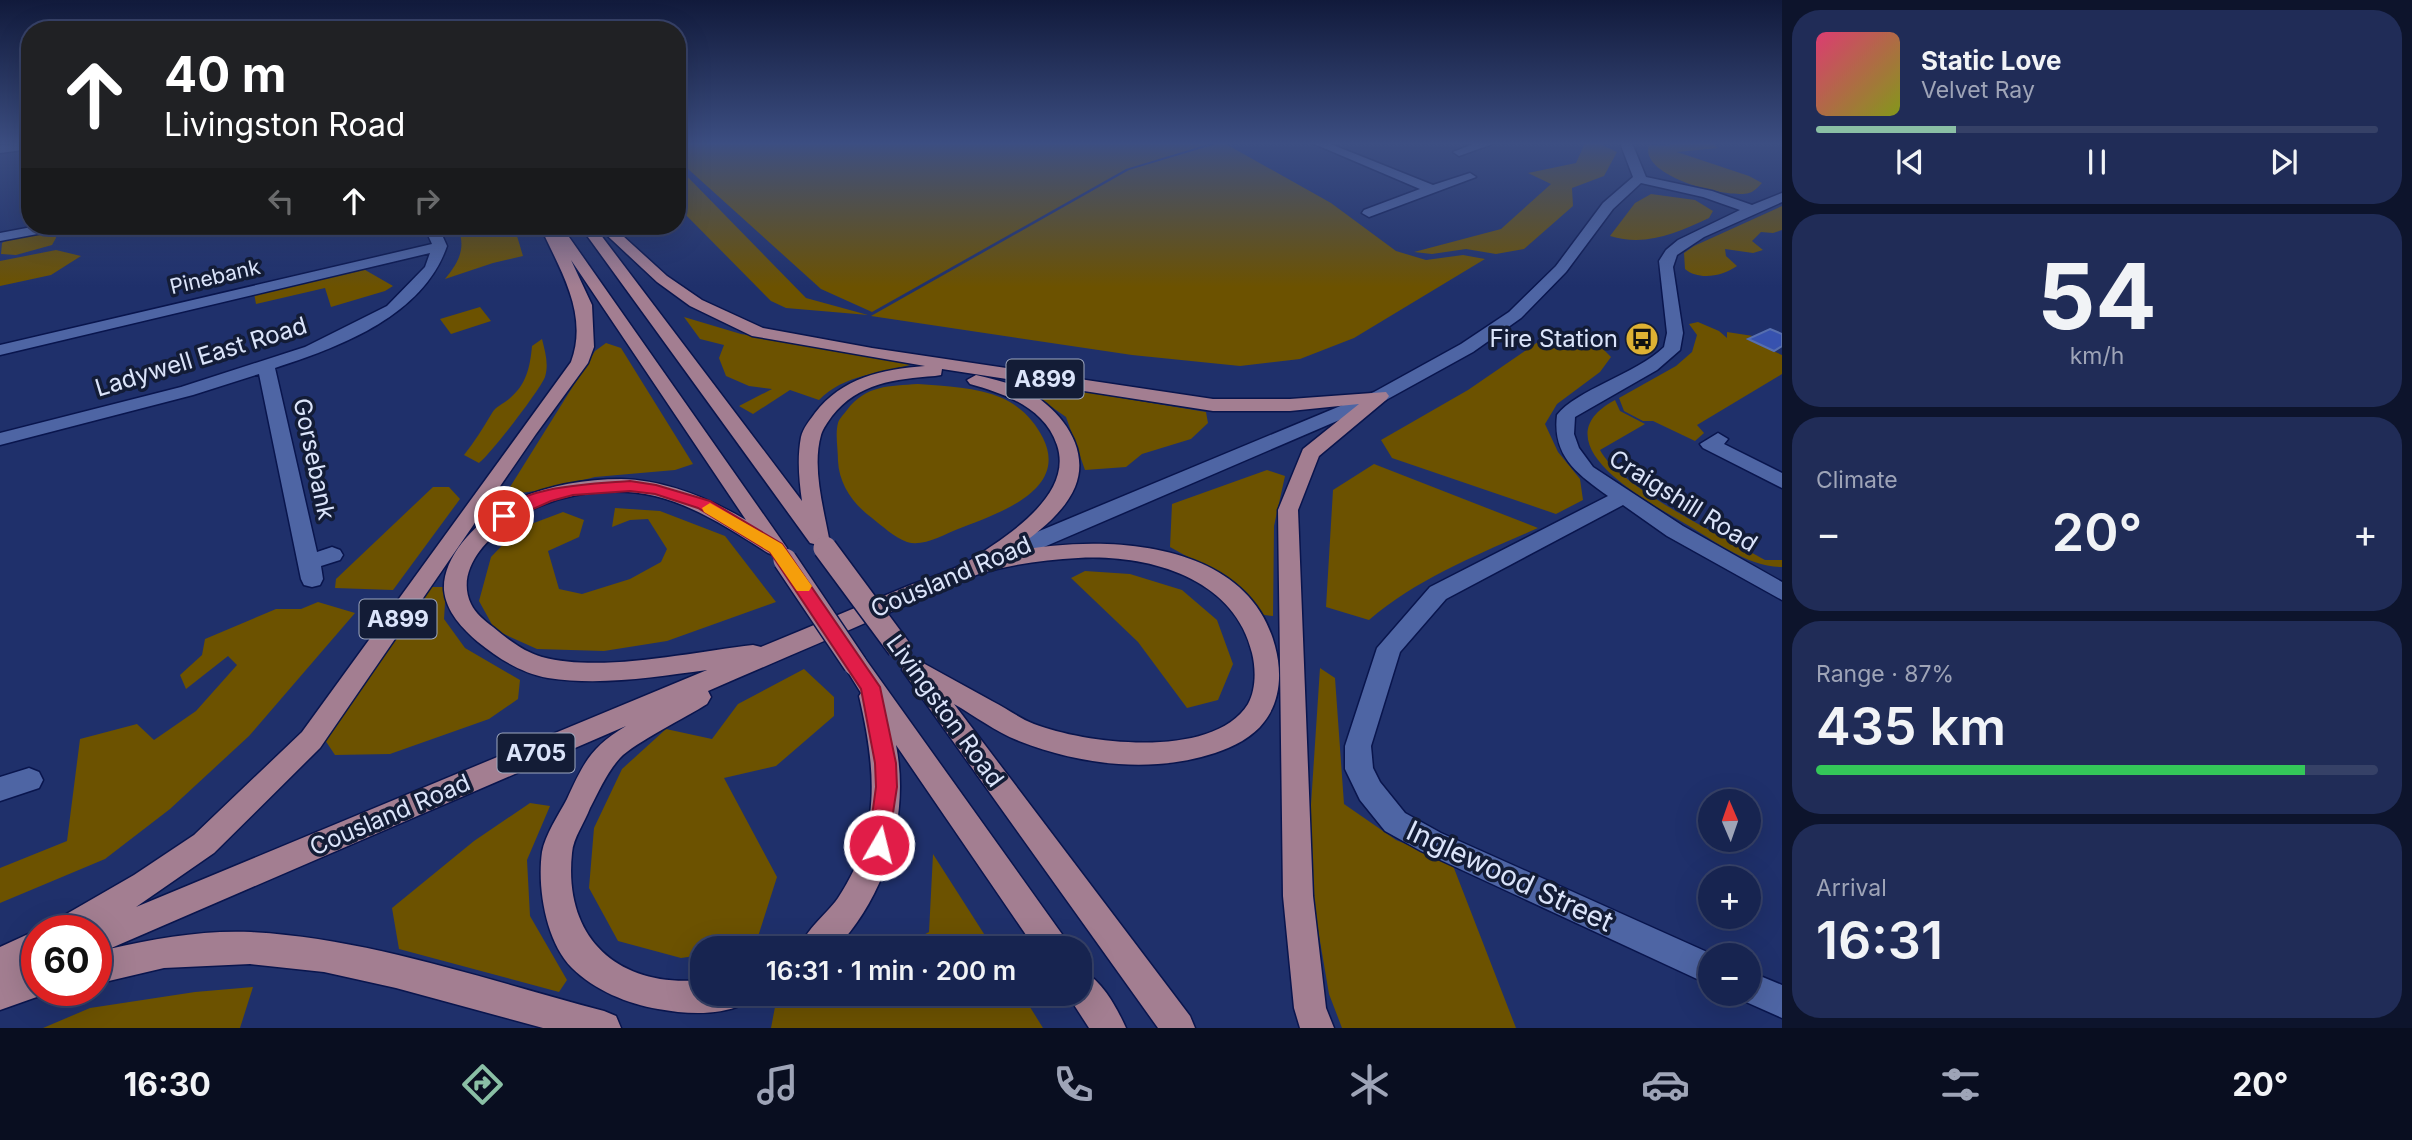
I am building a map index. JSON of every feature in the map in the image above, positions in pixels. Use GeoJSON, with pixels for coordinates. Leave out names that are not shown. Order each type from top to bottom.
{"type":"FeatureCollection","features":[{"type":"Feature","properties":{"kind":"main road","name":"A899"},"geometry":{"type":"LineString","coordinates":[[94,915],[145,885],[204,844],[311,740],[542,411],[579,363],[584,347],[584,305],[551,235]]}},
{"type":"Feature","properties":{"kind":"main road","name":"Livingston Road"},"geometry":{"type":"LineString","coordinates":[[560,235],[1045,936]]}},
{"type":"Feature","properties":{"kind":"main road","name":"Livingston Road"},"geometry":{"type":"LineString","coordinates":[[594,235],[1178,1028]]}},
{"type":"Feature","properties":{"kind":"main road","name":"A899"},"geometry":{"type":"LineString","coordinates":[[614,235],[662,279],[696,303],[758,332],[872,353],[1213,405],[1290,405],[1380,396]]}},
{"type":"Feature","properties":{"kind":"main road","name":"A899"},"geometry":{"type":"LineString","coordinates":[[822,543],[808,470],[811,433],[830,405],[848,388],[876,378],[906,373],[944,373],[1001,388],[1027,399],[1057,424],[1068,446],[1071,467],[1064,490],[1049,509],[975,567]]}},
{"type":"Feature","properties":{"kind":"main road"},"geometry":{"type":"LineString","coordinates":[[1317,1028],[1310,1008],[1298,895],[1288,510],[1310,453],[1380,396]]}},
{"type":"Feature","properties":{"kind":"main road"},"geometry":{"type":"LineString","coordinates":[[776,652],[592,670],[546,667],[525,662],[480,630],[458,601],[456,581],[463,561],[476,541],[504,516],[547,496],[586,489],[630,486],[681,497],[704,505],[781,554]]}},
{"type":"Feature","properties":{"kind":"main road","name":"A899"},"geometry":{"type":"LineString","coordinates":[[906,659],[1028,733],[1093,750],[1152,754],[1200,749],[1243,727],[1264,701],[1267,679],[1264,651],[1256,627],[1231,594],[1193,569],[1143,554],[1105,550],[1074,550],[975,567]]}},
{"type":"Feature","properties":{"kind":"main road","name":"Cousland Road"},"geometry":{"type":"LineString","coordinates":[[112,932],[975,567]]}},
{"type":"Feature","properties":{"kind":"main road"},"geometry":{"type":"LineString","coordinates":[[690,998],[645,991],[607,976],[582,956],[568,933],[556,893],[557,850],[592,775],[612,748],[776,652]]}},
{"type":"Feature","properties":{"kind":"main road"},"geometry":{"type":"LineString","coordinates":[[828,936],[860,892],[879,845],[887,787],[886,763],[863,676]]}},
{"type":"Feature","properties":{"kind":"main road"},"geometry":{"type":"LineString","coordinates":[[112,964],[164,952],[250,948],[324,956],[396,972],[604,1028]]}},
{"type":"Feature","properties":{"kind":"main road"},"geometry":{"type":"LineString","coordinates":[[0,963],[21,953]]}},
{"type":"Feature","properties":{"kind":"main road"},"geometry":{"type":"LineString","coordinates":[[0,980],[21,971]]}},
{"type":"Feature","properties":{"kind":"main road"},"geometry":{"type":"LineString","coordinates":[[0,994],[21,987]]}},
{"type":"Feature","properties":{"kind":"main road"},"geometry":{"type":"LineString","coordinates":[[1092,1003],[1109,1028]]}},
{"type":"Feature","properties":{"kind":"street"},"geometry":{"type":"LineString","coordinates":[[1368,213],[1429,191]]}},
{"type":"Feature","properties":{"kind":"street","name":"Cousland Road"},"geometry":{"type":"LineString","coordinates":[[975,567],[1380,396],[1467,348],[1515,315],[1561,269],[1608,206],[1625,191]]}},
{"type":"Feature","properties":{"kind":"street"},"geometry":{"type":"LineString","coordinates":[[1693,191],[1755,210]]}},
{"type":"Feature","properties":{"kind":"street","name":"Craigshill Road"},"geometry":{"type":"LineString","coordinates":[[1780,588],[1622,497],[1586,471],[1570,449],[1564,434],[1566,415],[1585,400],[1660,360],[1671,350],[1676,340],[1666,261],[1670,252],[1687,241],[1782,197]]}},
{"type":"Feature","properties":{"kind":"street"},"geometry":{"type":"LineString","coordinates":[[0,237],[21,233]]}},
{"type":"Feature","properties":{"kind":"street"},"geometry":{"type":"LineString","coordinates":[[435,235],[440,246]]}},
{"type":"Feature","properties":{"kind":"street","name":"Pinebank"},"geometry":{"type":"LineString","coordinates":[[0,350],[440,246]]}},
{"type":"Feature","properties":{"kind":"street","name":"Ladywell East Road"},"geometry":{"type":"LineString","coordinates":[[0,439],[266,368],[336,340],[393,309],[432,268],[440,246]]}},
{"type":"Feature","properties":{"kind":"street","name":"Gorsebank"},"geometry":{"type":"LineString","coordinates":[[266,368],[310,570],[331,555]]}},
{"type":"Feature","properties":{"kind":"street"},"geometry":{"type":"LineString","coordinates":[[1718,439],[1710,444],[1782,481]]}},
{"type":"Feature","properties":{"kind":"street","name":"Inglewood Street"},"geometry":{"type":"LineString","coordinates":[[1622,497],[1438,593],[1389,648],[1358,746],[1359,769],[1370,791],[1395,822],[1430,842],[1698,964]]}},
{"type":"Feature","properties":{"kind":"street"},"geometry":{"type":"LineString","coordinates":[[0,789],[29,780]]}},
{"type":"Feature","properties":{"kind":"street"},"geometry":{"type":"LineString","coordinates":[[1761,993],[1782,1002]]}},
{"type":"Feature","properties":{"kind":"shaded area"},"geometry":{"type":"Polygon","coordinates":[[[686,191],[701,191],[806,298],[868,315],[786,308],[771,301],[686,215],[686,191]]]}},
{"type":"Feature","properties":{"kind":"shaded area"},"geometry":{"type":"Polygon","coordinates":[[[712,191],[1087,191],[872,312],[821,289],[712,191]]]}},
{"type":"Feature","properties":{"kind":"shaded area"},"geometry":{"type":"Polygon","coordinates":[[[1092,191],[1310,191],[1331,203],[1396,251],[1426,260],[1463,255],[1485,259],[1354,338],[1300,359],[1240,366],[1132,355],[871,316],[1092,191]]]}},
{"type":"Feature","properties":{"kind":"shaded area"},"geometry":{"type":"Polygon","coordinates":[[[1543,191],[1572,191],[1573,206],[1524,249],[1496,254],[1466,249],[1432,254],[1414,252],[1501,229],[1543,191]]]}},
{"type":"Feature","properties":{"kind":"shaded area"},"geometry":{"type":"Polygon","coordinates":[[[1717,191],[1753,191],[1738,194],[1717,191]]]}},
{"type":"Feature","properties":{"kind":"shaded area"},"geometry":{"type":"Polygon","coordinates":[[[1651,194],[1695,200],[1713,211],[1709,218],[1661,237],[1636,240],[1610,236],[1635,203],[1651,194]]]}},
{"type":"Feature","properties":{"kind":"shaded area"},"geometry":{"type":"Polygon","coordinates":[[[1782,206],[1782,230],[1773,233],[1761,232],[1752,241],[1763,250],[1753,253],[1725,249],[1726,256],[1737,266],[1718,275],[1697,275],[1685,269],[1684,253],[1694,246],[1782,206]]]}},
{"type":"Feature","properties":{"kind":"shaded area"},"geometry":{"type":"Polygon","coordinates":[[[56,235],[56,238],[52,245],[16,255],[1,254],[2,243],[10,238],[56,235]]]}},
{"type":"Feature","properties":{"kind":"shaded area"},"geometry":{"type":"Polygon","coordinates":[[[460,235],[517,235],[523,256],[445,279],[460,254],[460,235]]]}},
{"type":"Feature","properties":{"kind":"shaded area"},"geometry":{"type":"Polygon","coordinates":[[[56,250],[81,256],[51,275],[0,286],[0,261],[56,250]]]}},
{"type":"Feature","properties":{"kind":"shaded area"},"geometry":{"type":"Polygon","coordinates":[[[360,267],[393,286],[385,291],[331,307],[325,288],[256,304],[254,293],[360,267]]]}},
{"type":"Feature","properties":{"kind":"shaded area"},"geometry":{"type":"Polygon","coordinates":[[[480,307],[491,321],[451,334],[440,319],[480,307]]]}},
{"type":"Feature","properties":{"kind":"shaded area"},"geometry":{"type":"Polygon","coordinates":[[[684,317],[741,334],[913,364],[851,380],[829,391],[819,400],[790,390],[753,414],[739,406],[772,389],[749,386],[726,376],[719,358],[724,345],[700,339],[684,317]]]}},
{"type":"Feature","properties":{"kind":"shaded area"},"geometry":{"type":"Polygon","coordinates":[[[1698,322],[1719,331],[1727,338],[1727,332],[1753,336],[1746,339],[1782,355],[1782,374],[1697,425],[1704,433],[1695,441],[1624,411],[1619,398],[1676,366],[1692,352],[1697,335],[1689,324],[1698,322]]]}},
{"type":"Feature","properties":{"kind":"shaded area"},"geometry":{"type":"Polygon","coordinates":[[[1551,333],[1589,335],[1611,357],[1600,372],[1557,404],[1545,424],[1558,452],[1580,479],[1583,500],[1556,514],[1392,458],[1381,440],[1468,390],[1551,333]]]}},
{"type":"Feature","properties":{"kind":"shaded area"},"geometry":{"type":"Polygon","coordinates":[[[542,339],[546,372],[534,395],[485,458],[479,463],[464,455],[493,411],[519,388],[528,369],[532,346],[542,339]]]}},
{"type":"Feature","properties":{"kind":"shaded area"},"geometry":{"type":"Polygon","coordinates":[[[606,343],[621,348],[693,464],[675,470],[595,477],[543,490],[505,495],[595,351],[606,343]]]}},
{"type":"Feature","properties":{"kind":"shaded area"},"geometry":{"type":"Polygon","coordinates":[[[1013,380],[1206,412],[1208,423],[1191,439],[1142,454],[1126,467],[1085,470],[1066,417],[1013,380]]]}},
{"type":"Feature","properties":{"kind":"shaded area"},"geometry":{"type":"Polygon","coordinates":[[[918,384],[972,389],[1009,401],[1021,409],[1035,425],[1043,438],[1049,457],[1046,473],[1037,487],[1024,499],[939,537],[913,543],[888,531],[848,493],[839,469],[837,432],[840,418],[854,402],[870,391],[918,384]]]}},
{"type":"Feature","properties":{"kind":"shaded area"},"geometry":{"type":"Polygon","coordinates":[[[1615,400],[1620,411],[1645,424],[1600,450],[1611,464],[1628,480],[1675,511],[1765,560],[1782,560],[1782,567],[1756,563],[1731,551],[1646,500],[1606,469],[1593,452],[1588,434],[1594,416],[1615,400]]]}},
{"type":"Feature","properties":{"kind":"shaded area"},"geometry":{"type":"Polygon","coordinates":[[[1374,464],[1538,528],[1428,579],[1369,620],[1326,607],[1333,490],[1374,464]]]}},
{"type":"Feature","properties":{"kind":"shaded area"},"geometry":{"type":"Polygon","coordinates":[[[1267,470],[1285,476],[1274,526],[1273,616],[1257,614],[1233,582],[1170,547],[1172,504],[1267,470]]]}},
{"type":"Feature","properties":{"kind":"shaded area"},"geometry":{"type":"Polygon","coordinates":[[[433,487],[449,487],[460,499],[393,590],[335,588],[336,579],[433,487]]]}},
{"type":"Feature","properties":{"kind":"shaded area"},"geometry":{"type":"Polygon","coordinates":[[[615,508],[660,511],[725,536],[776,602],[667,641],[604,651],[537,649],[495,630],[479,601],[491,557],[518,529],[563,512],[584,520],[579,537],[548,551],[559,589],[582,594],[630,579],[661,562],[667,549],[648,519],[630,520],[612,527],[615,508]]]}},
{"type":"Feature","properties":{"kind":"shaded area"},"geometry":{"type":"Polygon","coordinates":[[[1085,571],[1130,574],[1182,590],[1217,620],[1233,664],[1218,700],[1187,708],[1138,642],[1071,578],[1085,571]]]}},
{"type":"Feature","properties":{"kind":"shaded area"},"geometry":{"type":"Polygon","coordinates":[[[431,587],[446,587],[444,619],[465,648],[520,680],[518,699],[489,719],[390,754],[335,755],[325,740],[431,587]]]}},
{"type":"Feature","properties":{"kind":"shaded area"},"geometry":{"type":"Polygon","coordinates":[[[318,602],[355,613],[249,736],[170,809],[105,859],[0,903],[0,868],[67,841],[80,739],[137,724],[154,740],[196,711],[237,665],[228,656],[186,689],[180,675],[202,655],[205,639],[276,609],[301,609],[318,602]]]}},
{"type":"Feature","properties":{"kind":"shaded area"},"geometry":{"type":"Polygon","coordinates":[[[1320,668],[1335,678],[1344,804],[1396,840],[1452,863],[1516,1028],[1342,1028],[1329,994],[1307,865],[1320,668]]]}},
{"type":"Feature","properties":{"kind":"shaded area"},"geometry":{"type":"Polygon","coordinates":[[[804,669],[834,697],[834,716],[776,766],[724,778],[777,877],[758,936],[690,936],[690,957],[681,958],[618,941],[589,888],[594,828],[622,769],[666,729],[712,739],[738,704],[804,669]]]}},
{"type":"Feature","properties":{"kind":"shaded area"},"geometry":{"type":"Polygon","coordinates":[[[530,803],[550,806],[527,860],[530,916],[567,980],[559,992],[399,949],[392,908],[474,841],[530,803]]]}},
{"type":"Feature","properties":{"kind":"shaded area"},"geometry":{"type":"Polygon","coordinates":[[[933,854],[985,936],[922,936],[929,932],[933,854]]]}},
{"type":"Feature","properties":{"kind":"shaded area"},"geometry":{"type":"Polygon","coordinates":[[[253,987],[240,1028],[43,1028],[90,1008],[195,992],[253,987]]]}},
{"type":"Feature","properties":{"kind":"shaded area"},"geometry":{"type":"Polygon","coordinates":[[[1029,1006],[1043,1028],[771,1028],[775,1007],[1029,1006]]]}},
{"type":"Feature","properties":{"kind":"building"},"geometry":{"type":"Polygon","coordinates":[[[1770,329],[1782,334],[1782,346],[1774,351],[1748,339],[1770,329]]]}},
{"type":"Feature","properties":{"kind":"slow traffic"},"geometry":{"type":"LineString","coordinates":[[710,508],[776,548],[803,586]]}},
{"type":"Feature","properties":{"kind":"place","name":"Fire Station"},"geometry":{"type":"Point","coordinates":[1642,339]}},
{"type":"Feature","properties":{"kind":"route"},"geometry":{"type":"LineString","coordinates":[[504,516],[547,496],[573,490],[630,486],[656,490],[704,505],[776,548],[870,687],[886,763],[887,787],[879,845]]}}]}
